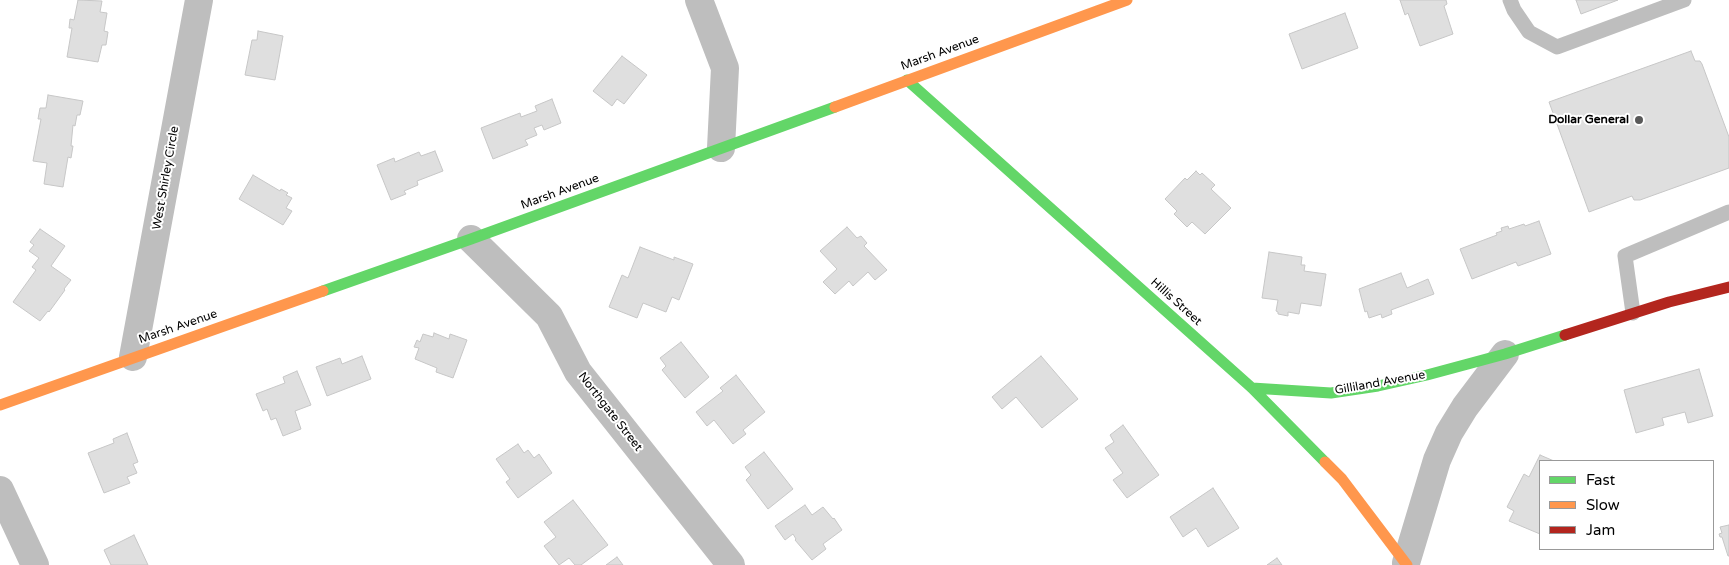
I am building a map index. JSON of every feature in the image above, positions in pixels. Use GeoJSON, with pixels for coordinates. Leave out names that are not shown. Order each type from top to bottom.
{"type":"FeatureCollection","features":[{"type":"Feature","properties":{"kind":"street","name":"West Shirley Circle"},"geometry":{"type":"LineString","coordinates":[[133,357],[199,0]]}},
{"type":"Feature","properties":{"kind":"street"},"geometry":{"type":"LineString","coordinates":[[699,0],[725,68],[721,148]]}},
{"type":"Feature","properties":{"kind":"street","name":"Marsh Avenue"},"geometry":{"type":"LineString","coordinates":[[0,405],[471,239],[1127,0]]}},
{"type":"Feature","properties":{"kind":"street","name":"Hillis Street"},"geometry":{"type":"LineString","coordinates":[[907,80],[1252,388],[1342,479],[1406,564]]}},
{"type":"Feature","properties":{"kind":"street","name":"Northgate Street"},"geometry":{"type":"LineString","coordinates":[[471,239],[549,316],[578,372],[730,565]]}},
{"type":"Feature","properties":{"kind":"street","name":"Gilliland Avenue"},"geometry":{"type":"LineString","coordinates":[[1252,388],[1331,393],[1426,376],[1505,354],[1669,302],[1729,287]]}},
{"type":"Feature","properties":{"kind":"street"},"geometry":{"type":"LineString","coordinates":[[1406,564],[1437,460],[1465,407],[1505,354]]}},
{"type":"Feature","properties":{"kind":"street"},"geometry":{"type":"LineString","coordinates":[[0,490],[35,565]]}},
{"type":"Feature","properties":{"kind":"lane"},"geometry":{"type":"LineString","coordinates":[[1510,0],[1514,10],[1529,32],[1557,47],[1684,0]]}},
{"type":"Feature","properties":{"kind":"lane"},"geometry":{"type":"LineString","coordinates":[[1633,313],[1625,256],[1729,212]]}},
{"type":"Feature","properties":{"kind":"building"},"geometry":{"type":"Polygon","coordinates":[[[78,0],[102,1],[100,12],[107,13],[104,31],[108,32],[106,45],[102,45],[98,62],[67,57],[72,28],[69,28],[70,19],[74,20],[78,0]]]}},
{"type":"Feature","properties":{"kind":"building"},"geometry":{"type":"Polygon","coordinates":[[[1400,0],[1446,0],[1447,4],[1444,6],[1453,34],[1420,46],[1408,13],[1405,15],[1400,0]]]}},
{"type":"Feature","properties":{"kind":"building"},"geometry":{"type":"Polygon","coordinates":[[[1576,0],[1618,0],[1581,14],[1576,0]]]}},
{"type":"Feature","properties":{"kind":"building"},"geometry":{"type":"Polygon","coordinates":[[[1345,13],[1358,48],[1302,69],[1289,34],[1345,13]]]}},
{"type":"Feature","properties":{"kind":"building"},"geometry":{"type":"Polygon","coordinates":[[[258,31],[283,36],[275,80],[245,75],[252,40],[257,40],[258,31]]]}},
{"type":"Feature","properties":{"kind":"building","name":"Dollar General"},"geometry":{"type":"Polygon","coordinates":[[[1691,51],[1695,61],[1700,61],[1702,64],[1729,137],[1729,168],[1640,200],[1634,200],[1632,196],[1589,212],[1549,102],[1691,51]]]}},
{"type":"Feature","properties":{"kind":"building"},"geometry":{"type":"Polygon","coordinates":[[[622,56],[647,75],[624,104],[617,99],[612,106],[593,91],[622,56]]]}},
{"type":"Feature","properties":{"kind":"building"},"geometry":{"type":"Polygon","coordinates":[[[48,95],[83,101],[80,115],[77,115],[75,126],[73,125],[71,146],[73,146],[71,158],[68,157],[63,187],[44,184],[47,163],[33,161],[41,119],[38,119],[40,108],[46,108],[48,95]]]}},
{"type":"Feature","properties":{"kind":"building"},"geometry":{"type":"Polygon","coordinates":[[[552,99],[561,123],[544,130],[542,125],[534,128],[537,135],[525,140],[528,145],[493,159],[481,128],[520,113],[521,117],[537,111],[535,106],[552,99]]]}},
{"type":"Feature","properties":{"kind":"building"},"geometry":{"type":"Polygon","coordinates":[[[435,151],[443,171],[417,181],[418,185],[404,191],[406,194],[391,200],[377,165],[394,158],[395,162],[419,152],[421,156],[435,151]]]}},
{"type":"Feature","properties":{"kind":"building"},"geometry":{"type":"Polygon","coordinates":[[[1196,171],[1200,175],[1202,173],[1215,185],[1211,189],[1231,208],[1205,234],[1192,222],[1187,227],[1174,214],[1177,211],[1165,199],[1185,178],[1187,180],[1196,171]]]}},
{"type":"Feature","properties":{"kind":"building"},"geometry":{"type":"Polygon","coordinates":[[[253,175],[280,191],[281,189],[288,193],[286,195],[292,198],[286,208],[292,211],[283,225],[239,199],[253,175]]]}},
{"type":"Feature","properties":{"kind":"building"},"geometry":{"type":"Polygon","coordinates":[[[1539,221],[1551,254],[1518,266],[1516,262],[1472,279],[1460,249],[1497,235],[1496,233],[1502,231],[1501,228],[1508,226],[1509,229],[1539,221]]]}},
{"type":"Feature","properties":{"kind":"building"},"geometry":{"type":"Polygon","coordinates":[[[847,227],[857,238],[861,236],[867,243],[864,246],[887,270],[875,280],[868,272],[853,286],[849,281],[835,294],[823,282],[837,269],[820,251],[847,227]]]}},
{"type":"Feature","properties":{"kind":"building"},"geometry":{"type":"Polygon","coordinates":[[[40,229],[65,246],[51,266],[71,280],[49,312],[40,321],[13,302],[36,270],[32,267],[39,258],[29,251],[34,245],[30,242],[40,229]]]}},
{"type":"Feature","properties":{"kind":"building"},"geometry":{"type":"Polygon","coordinates":[[[640,247],[674,260],[674,257],[693,264],[679,300],[672,297],[666,312],[643,303],[637,318],[609,307],[622,275],[628,278],[640,247]]]}},
{"type":"Feature","properties":{"kind":"building"},"geometry":{"type":"Polygon","coordinates":[[[1269,252],[1302,257],[1301,265],[1305,265],[1304,271],[1326,274],[1321,306],[1301,303],[1299,314],[1288,312],[1288,316],[1278,314],[1276,311],[1278,300],[1262,298],[1269,252]]]}},
{"type":"Feature","properties":{"kind":"building"},"geometry":{"type":"Polygon","coordinates":[[[1401,273],[1407,288],[1428,279],[1434,294],[1391,310],[1392,314],[1382,318],[1381,314],[1369,318],[1367,311],[1365,312],[1359,289],[1401,273]]]}},
{"type":"Feature","properties":{"kind":"building"},"geometry":{"type":"Polygon","coordinates":[[[434,333],[449,339],[450,334],[467,340],[453,378],[436,372],[437,368],[415,359],[419,348],[414,347],[417,340],[420,342],[423,334],[433,337],[434,333]]]}},
{"type":"Feature","properties":{"kind":"building"},"geometry":{"type":"Polygon","coordinates":[[[681,342],[709,377],[685,398],[662,370],[666,366],[660,358],[681,342]]]}},
{"type":"Feature","properties":{"kind":"building"},"geometry":{"type":"Polygon","coordinates":[[[362,356],[371,379],[327,396],[316,367],[340,358],[342,364],[362,356]]]}},
{"type":"Feature","properties":{"kind":"building"},"geometry":{"type":"Polygon","coordinates":[[[1041,356],[1078,399],[1042,428],[1016,397],[1002,409],[992,397],[1041,356]]]}},
{"type":"Feature","properties":{"kind":"building"},"geometry":{"type":"Polygon","coordinates":[[[1699,369],[1713,416],[1688,423],[1685,412],[1662,418],[1664,425],[1636,433],[1624,390],[1699,369]]]}},
{"type":"Feature","properties":{"kind":"building"},"geometry":{"type":"Polygon","coordinates":[[[297,371],[311,405],[295,411],[301,429],[283,436],[276,418],[271,420],[267,409],[263,411],[256,394],[285,383],[283,377],[297,371]]]}},
{"type":"Feature","properties":{"kind":"building"},"geometry":{"type":"Polygon","coordinates":[[[736,375],[765,412],[743,430],[746,434],[733,444],[714,420],[707,426],[696,412],[723,391],[720,388],[736,375]]]}},
{"type":"Feature","properties":{"kind":"building"},"geometry":{"type":"Polygon","coordinates":[[[1123,425],[1159,475],[1127,498],[1113,480],[1123,473],[1105,448],[1114,442],[1110,435],[1123,425]]]}},
{"type":"Feature","properties":{"kind":"building"},"geometry":{"type":"Polygon","coordinates":[[[127,433],[138,462],[133,464],[137,473],[127,477],[130,483],[104,493],[88,453],[114,443],[113,439],[127,433]]]}},
{"type":"Feature","properties":{"kind":"building"},"geometry":{"type":"Polygon","coordinates":[[[518,444],[524,453],[528,450],[534,458],[539,454],[552,473],[518,498],[506,482],[510,479],[496,459],[518,444]]]}},
{"type":"Feature","properties":{"kind":"building"},"geometry":{"type":"Polygon","coordinates":[[[764,452],[793,489],[768,509],[746,480],[751,475],[745,467],[764,452]]]}},
{"type":"Feature","properties":{"kind":"building"},"geometry":{"type":"Polygon","coordinates":[[[1540,455],[1552,460],[1539,460],[1539,534],[1509,521],[1514,511],[1507,507],[1524,474],[1529,477],[1540,455]]]}},
{"type":"Feature","properties":{"kind":"building"},"geometry":{"type":"Polygon","coordinates":[[[1213,488],[1239,528],[1208,547],[1196,528],[1183,537],[1170,517],[1213,488]]]}},
{"type":"Feature","properties":{"kind":"building"},"geometry":{"type":"Polygon","coordinates":[[[573,500],[608,545],[581,565],[575,565],[569,558],[559,565],[544,546],[556,537],[544,522],[573,500]]]}},
{"type":"Feature","properties":{"kind":"building"},"geometry":{"type":"Polygon","coordinates":[[[805,505],[812,515],[823,507],[842,530],[823,544],[826,549],[812,560],[795,540],[793,534],[785,540],[775,526],[805,505]]]}},
{"type":"Feature","properties":{"kind":"building"},"geometry":{"type":"Polygon","coordinates":[[[1729,525],[1728,556],[1722,537],[1719,534],[1722,533],[1720,527],[1729,525]]]}},
{"type":"Feature","properties":{"kind":"building"},"geometry":{"type":"Polygon","coordinates":[[[134,535],[148,565],[111,565],[104,550],[134,535]]]}},
{"type":"Feature","properties":{"kind":"building"},"geometry":{"type":"Polygon","coordinates":[[[617,557],[623,565],[606,565],[617,557]]]}},
{"type":"Feature","properties":{"kind":"building"},"geometry":{"type":"Polygon","coordinates":[[[1277,558],[1282,565],[1267,565],[1277,558]]]}},
{"type":"Feature","properties":{"kind":"traffic: fast"},"geometry":{"type":"LineString","coordinates":[[907,80],[1252,388],[1325,462]]}},
{"type":"Feature","properties":{"kind":"traffic: fast"},"geometry":{"type":"LineString","coordinates":[[323,291],[835,107]]}},
{"type":"Feature","properties":{"kind":"traffic: fast"},"geometry":{"type":"LineString","coordinates":[[1252,388],[1331,393],[1378,386],[1505,354],[1565,335]]}},
{"type":"Feature","properties":{"kind":"traffic: slow"},"geometry":{"type":"LineString","coordinates":[[835,107],[1127,0]]}},
{"type":"Feature","properties":{"kind":"traffic: slow"},"geometry":{"type":"LineString","coordinates":[[0,405],[323,291]]}},
{"type":"Feature","properties":{"kind":"traffic: slow"},"geometry":{"type":"LineString","coordinates":[[1325,462],[1342,479],[1407,565]]}},
{"type":"Feature","properties":{"kind":"traffic: jam"},"geometry":{"type":"LineString","coordinates":[[1565,335],[1669,302],[1729,287]]}},
{"type":"Feature","properties":{"kind":"place","name":"Dollar General"},"geometry":{"type":"Point","coordinates":[1639,120]}}]}
